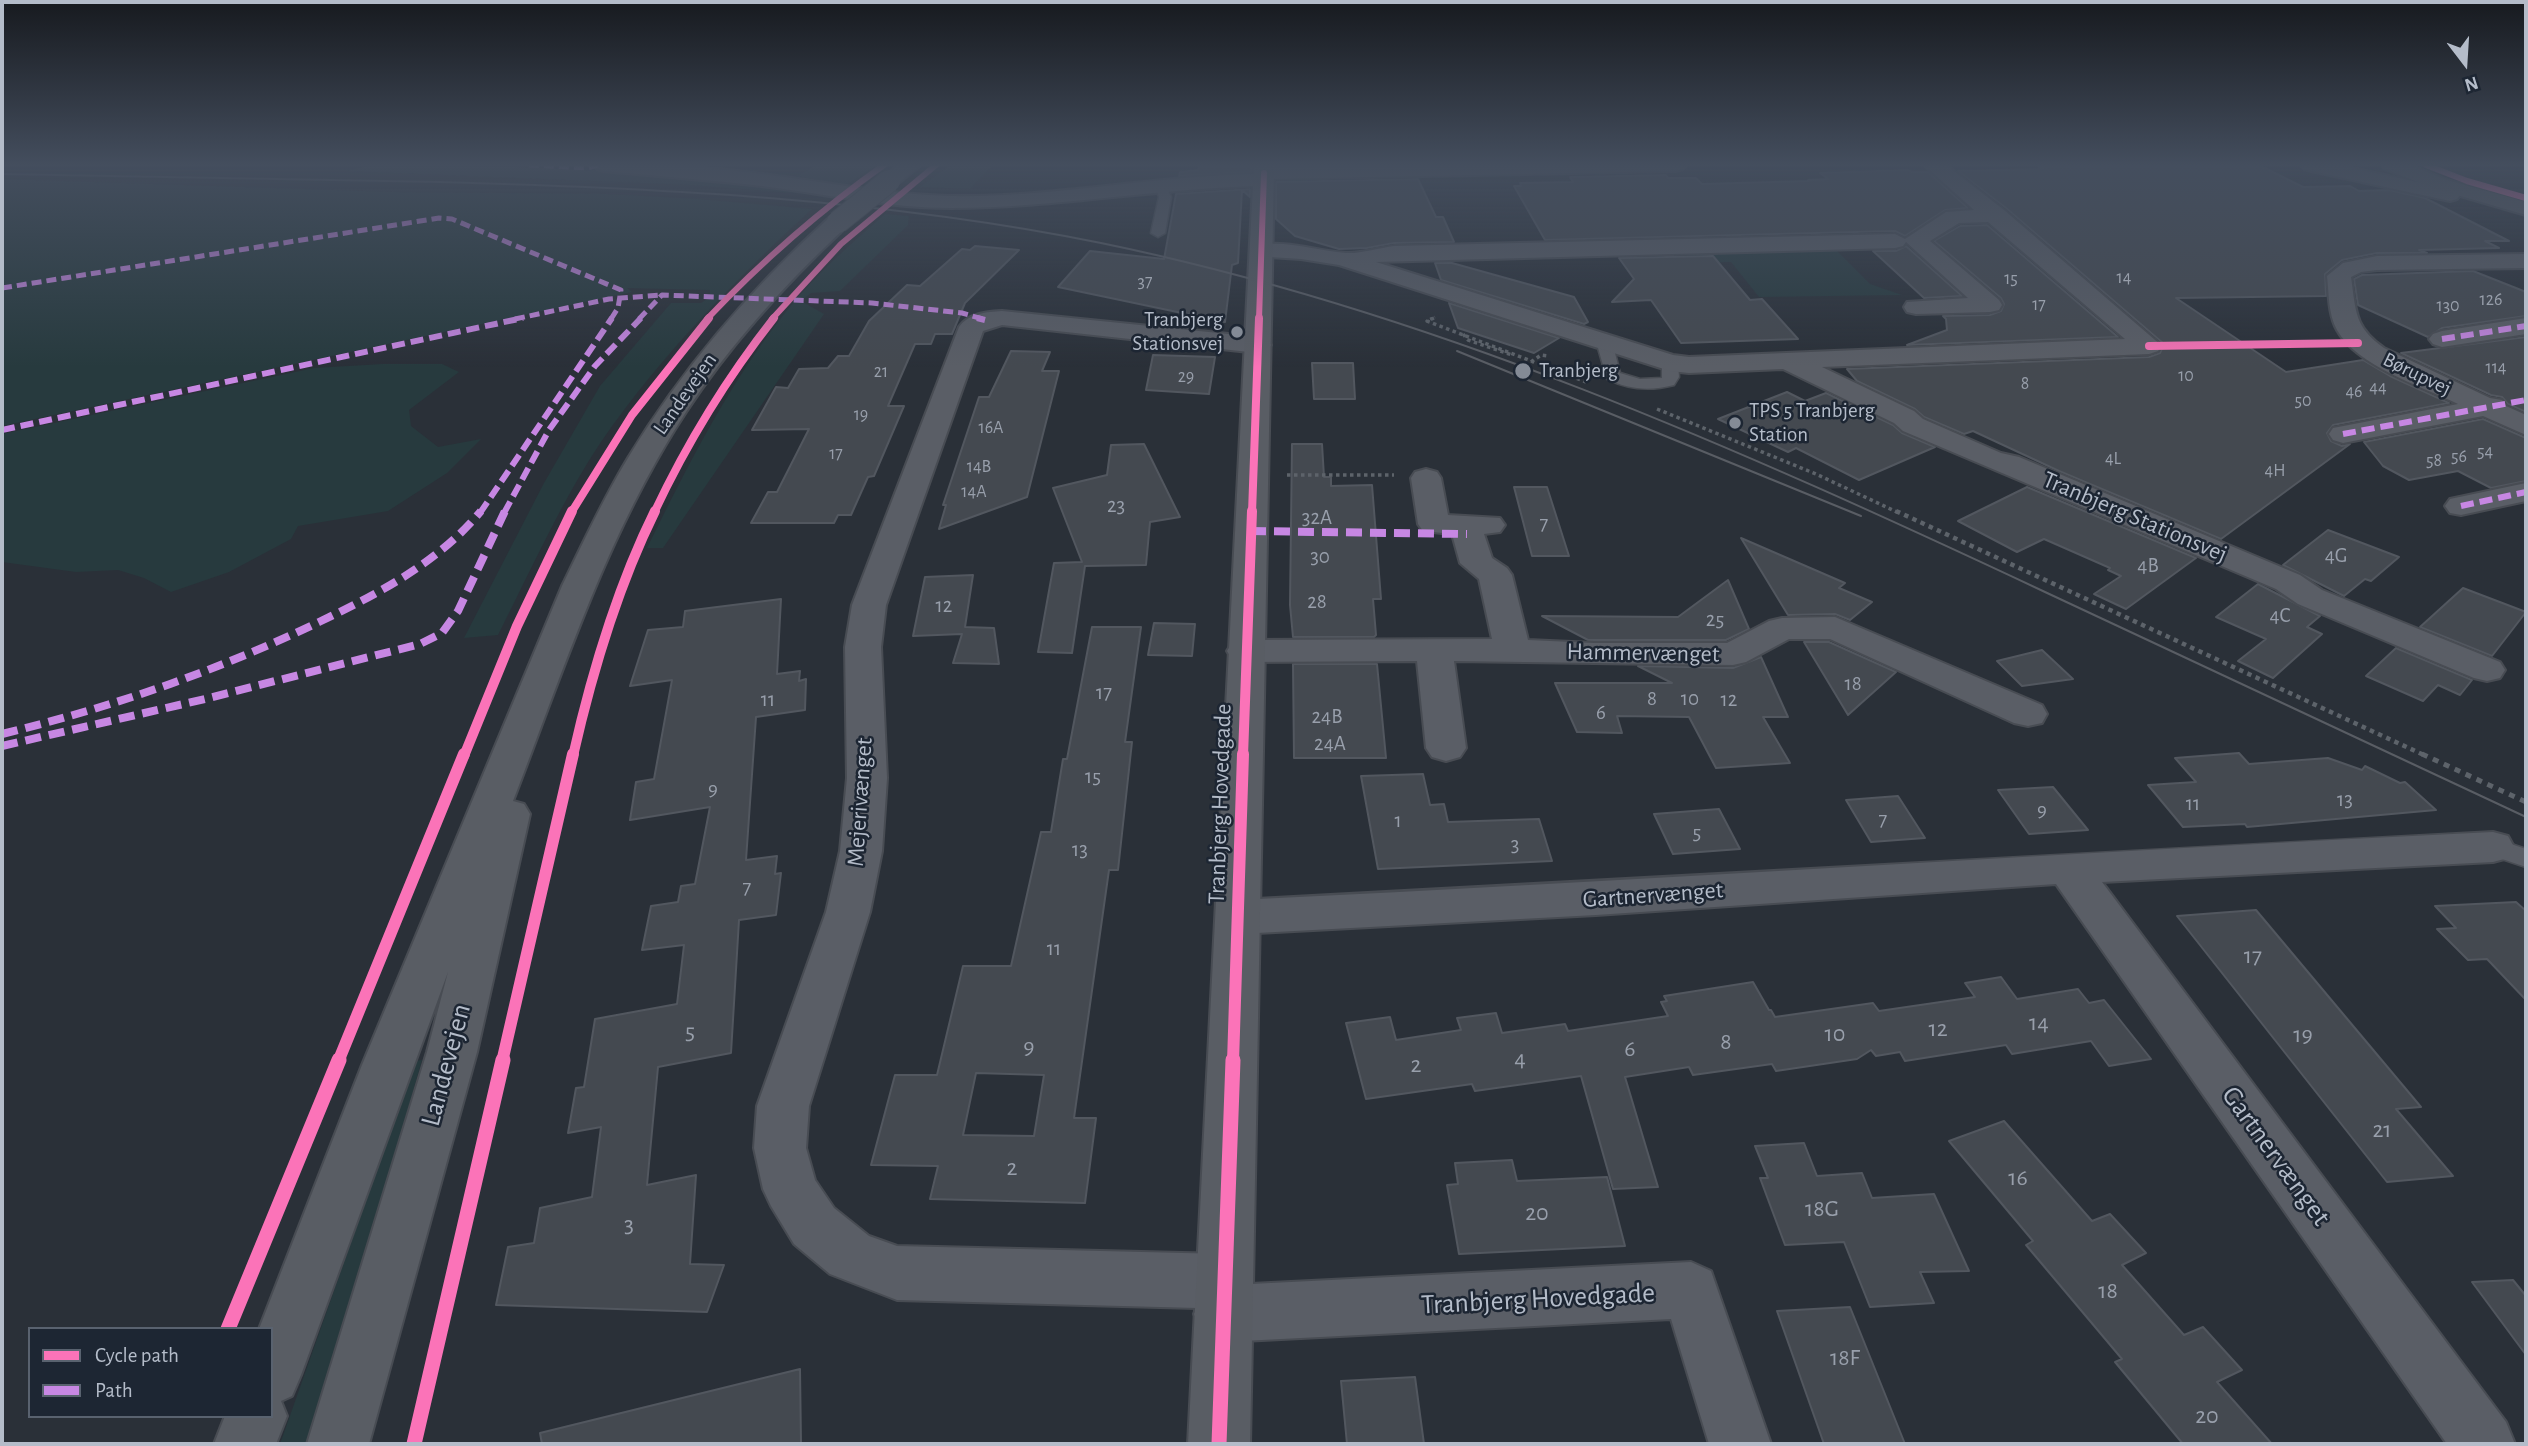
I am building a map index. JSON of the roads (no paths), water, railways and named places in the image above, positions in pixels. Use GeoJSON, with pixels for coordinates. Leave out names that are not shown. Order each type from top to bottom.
{"type":"FeatureCollection","features":[{"type":"Feature","properties":{"kind":"main road","name":"Landevejen"},"geometry":{"type":"LineString","coordinates":[[273,1370],[387,1065],[579,586],[615,509],[652,442],[727,336],[791,265],[827,232]]}},
{"type":"Feature","properties":{"kind":"main road","name":"Tranbjerg Hovedgade"},"geometry":{"type":"LineString","coordinates":[[1214,1443],[1224,1298],[1245,651],[1262,232]]}},
{"type":"Feature","properties":{"kind":"main road","name":"Landevejen"},"geometry":{"type":"LineString","coordinates":[[338,1444],[452,1052],[541,683]]}},
{"type":"Feature","properties":{"kind":"main road"},"geometry":{"type":"LineString","coordinates":[[245,1444],[255,1418]]}},
{"type":"Feature","properties":{"kind":"street"},"geometry":{"type":"LineString","coordinates":[[1916,307],[1990,305],[1916,240],[1928,232]]}},
{"type":"Feature","properties":{"kind":"street"},"geometry":{"type":"LineString","coordinates":[[1262,251],[1301,252],[1343,259],[1670,363],[1689,365],[2149,346],[2016,232]]}},
{"type":"Feature","properties":{"kind":"street"},"geometry":{"type":"LineString","coordinates":[[1343,259],[1394,253],[1895,241]]}},
{"type":"Feature","properties":{"kind":"street","name":"Børupvej"},"geometry":{"type":"LineString","coordinates":[[2526,261],[2377,263],[2344,270],[2339,276],[2347,330],[2358,343],[2375,354],[2526,426]]}},
{"type":"Feature","properties":{"kind":"street","name":"Mejerivænget"},"geometry":{"type":"LineString","coordinates":[[1224,1298],[897,1273],[850,1255],[814,1226],[790,1189],[780,1148],[783,1106],[848,912],[862,851],[867,778],[863,647],[869,605],[972,327],[985,320],[1002,318],[1258,345]]}},
{"type":"Feature","properties":{"kind":"street","name":"Børupvej"},"geometry":{"type":"LineString","coordinates":[[2442,340],[2526,326]]}},
{"type":"Feature","properties":{"kind":"street","name":"Tranbjerg Stationsvej"},"geometry":{"type":"LineString","coordinates":[[1786,360],[1794,367],[1904,417],[1913,425],[1994,461],[2008,463],[2288,582],[2311,597],[2487,670]]}},
{"type":"Feature","properties":{"kind":"street","name":"Børupvej"},"geometry":{"type":"LineString","coordinates":[[2343,434],[2526,400]]}},
{"type":"Feature","properties":{"kind":"street"},"geometry":{"type":"LineString","coordinates":[[1426,478],[1434,524],[1477,524],[1477,563],[1494,575],[1511,650]]}},
{"type":"Feature","properties":{"kind":"street"},"geometry":{"type":"LineString","coordinates":[[2461,506],[2526,492]]}},
{"type":"Feature","properties":{"kind":"street","name":"Hammervænget"},"geometry":{"type":"LineString","coordinates":[[1245,651],[1511,650],[1594,654],[1734,654],[1782,629],[1835,628],[1955,698],[2028,714]]}},
{"type":"Feature","properties":{"kind":"street"},"geometry":{"type":"LineString","coordinates":[[1434,650],[1446,748]]}},
{"type":"Feature","properties":{"kind":"street","name":"Gartnervænget"},"geometry":{"type":"LineString","coordinates":[[1238,917],[1596,899],[2068,868],[2510,853]]}},
{"type":"Feature","properties":{"kind":"street","name":"Gartnervænget"},"geometry":{"type":"LineString","coordinates":[[2068,868],[2484,1444]]}},
{"type":"Feature","properties":{"kind":"street","name":"Tranbjerg Hovedgade"},"geometry":{"type":"LineString","coordinates":[[1224,1298],[1691,1290],[1740,1444]]}},
{"type":"Feature","properties":{"kind":"tram line"},"geometry":{"type":"LineString","coordinates":[[1043,232],[1224,272],[1345,306],[1583,389],[1700,437],[1930,539],[2526,817]]}},
{"type":"Feature","properties":{"kind":"tram line"},"geometry":{"type":"LineString","coordinates":[[1457,351],[1861,516]]}},
{"type":"Feature","properties":{"kind":"place","name":"Tranbjerg Stationsvej"},"geometry":{"type":"Point","coordinates":[1237,332]}},
{"type":"Feature","properties":{"kind":"place","name":"Tranbjerg"},"geometry":{"type":"Point","coordinates":[1523,371]}},
{"type":"Feature","properties":{"kind":"place","name":"TPS 5 Tranbjerg Station"},"geometry":{"type":"Point","coordinates":[1735,423]}}]}
